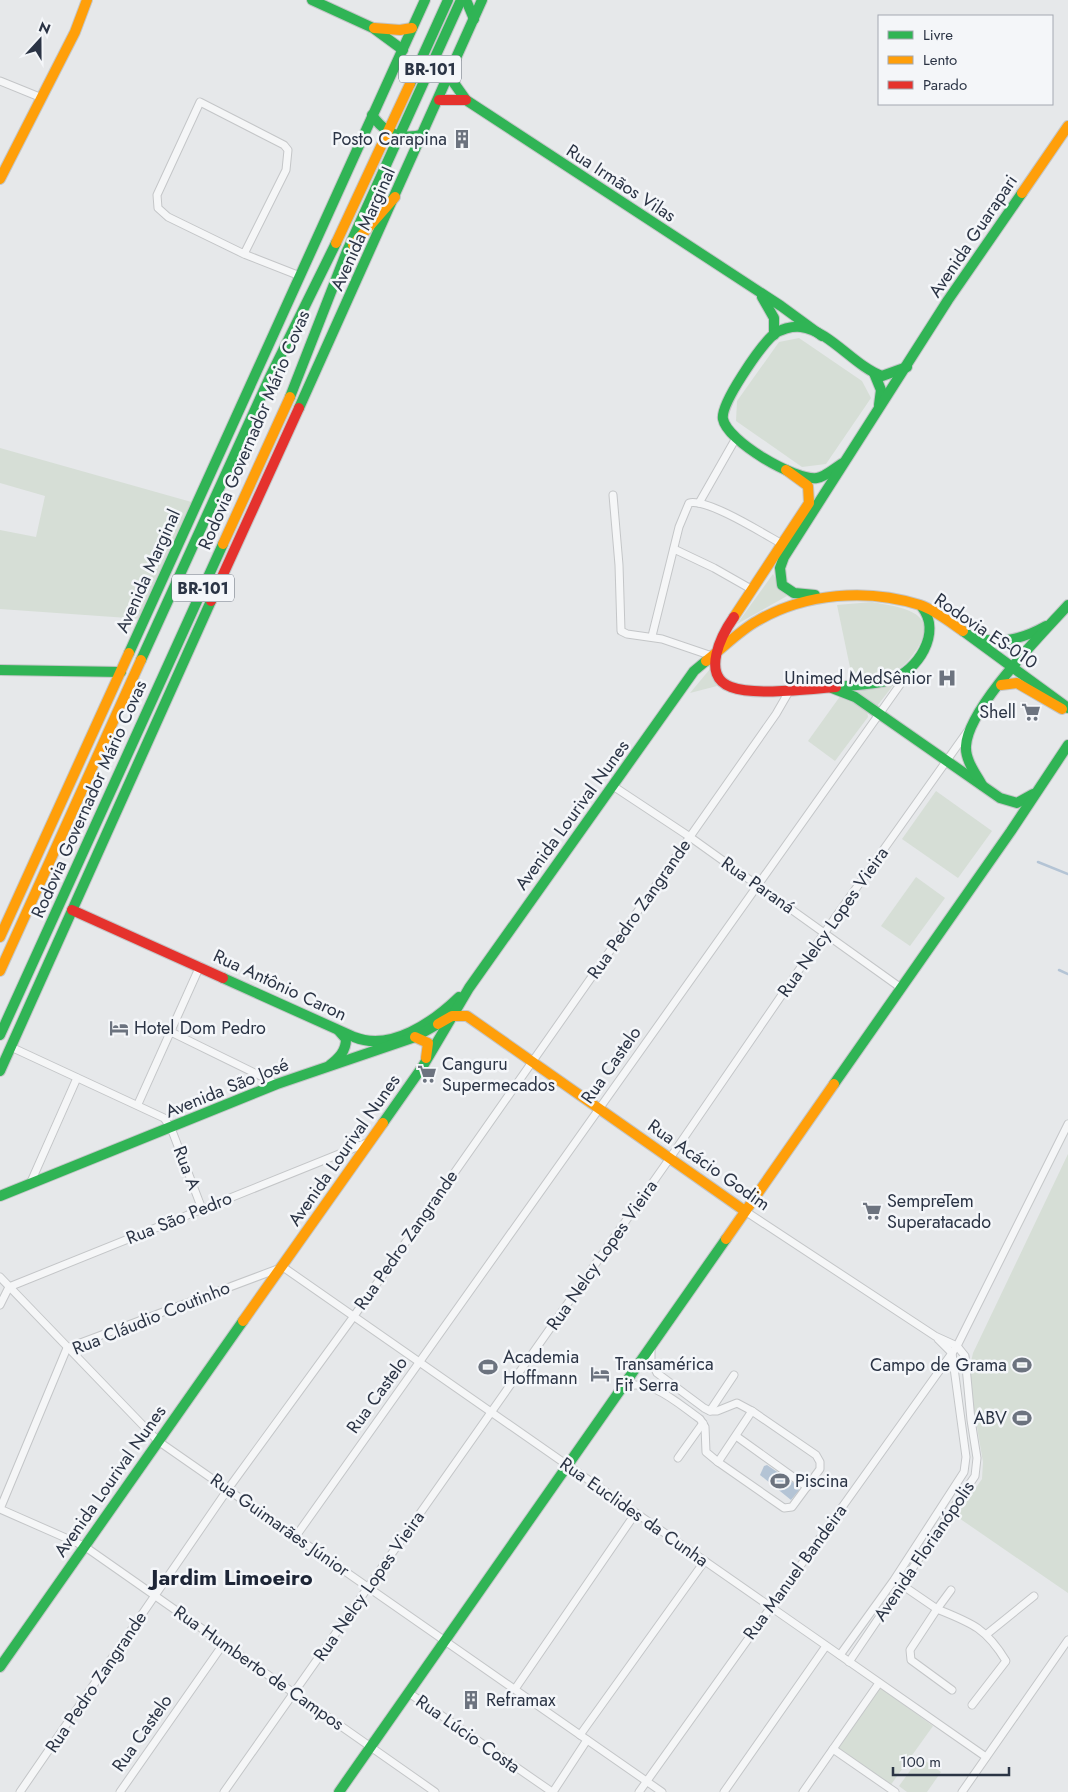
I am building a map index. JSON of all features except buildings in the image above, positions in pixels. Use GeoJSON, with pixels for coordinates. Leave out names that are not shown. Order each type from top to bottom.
{"type":"FeatureCollection","features":[{"type":"Feature","properties":{"kind":"street"},"geometry":{"type":"LineString","coordinates":[[0,179],[75,32],[87,0]]}},
{"type":"Feature","properties":{"kind":"street"},"geometry":{"type":"LineString","coordinates":[[312,0],[373,28],[403,50]]}},
{"type":"Feature","properties":{"kind":"street","name":"Avenida Marginal"},"geometry":{"type":"LineString","coordinates":[[0,937],[425,0]]}},
{"type":"Feature","properties":{"kind":"street","name":"Rodovia Governador Mário Covas"},"geometry":{"type":"LineString","coordinates":[[0,971],[269,379],[332,254],[448,0]]}},
{"type":"Feature","properties":{"kind":"street","name":"Rodovia Governador Mário Covas"},"geometry":{"type":"LineString","coordinates":[[0,1035],[296,384],[347,251],[461,0]]}},
{"type":"Feature","properties":{"kind":"street"},"geometry":{"type":"LineString","coordinates":[[466,0],[474,19]]}},
{"type":"Feature","properties":{"kind":"street","name":"Avenida Marginal"},"geometry":{"type":"LineString","coordinates":[[0,1071],[424,134],[482,0]]}},
{"type":"Feature","properties":{"kind":"street"},"geometry":{"type":"LineString","coordinates":[[373,28],[394,30],[412,28]]}},
{"type":"Feature","properties":{"kind":"street","name":"Rua Irmãos Vilas"},"geometry":{"type":"LineString","coordinates":[[449,76],[466,100],[822,336]]}},
{"type":"Feature","properties":{"kind":"street"},"geometry":{"type":"LineString","coordinates":[[0,81],[42,98]]}},
{"type":"Feature","properties":{"kind":"street"},"geometry":{"type":"LineString","coordinates":[[439,100],[466,100]]}},
{"type":"Feature","properties":{"kind":"street"},"geometry":{"type":"LineString","coordinates":[[244,254],[286,170],[288,150],[284,145],[200,102],[157,195],[158,208],[168,218],[244,254],[300,276]]}},
{"type":"Feature","properties":{"kind":"street"},"geometry":{"type":"LineString","coordinates":[[372,115],[381,128],[398,138],[415,138],[424,134]]}},
{"type":"Feature","properties":{"kind":"street","name":"Avenida Guarapari"},"geometry":{"type":"LineString","coordinates":[[877,410],[908,366],[948,300],[1068,126]]}},
{"type":"Feature","properties":{"kind":"street"},"geometry":{"type":"LineString","coordinates":[[347,251],[395,197]]}},
{"type":"Feature","properties":{"kind":"street"},"geometry":{"type":"LineString","coordinates":[[758,293],[772,312],[774,335]]}},
{"type":"Feature","properties":{"kind":"street"},"geometry":{"type":"LineString","coordinates":[[908,366],[887,376],[874,373],[822,336],[796,326],[790,326],[774,335],[722,409],[723,425],[736,438],[803,480],[808,485],[811,496],[809,503],[727,625],[713,655],[721,678],[731,687],[739,690],[826,686],[890,680],[900,675],[918,660]]}},
{"type":"Feature","properties":{"kind":"street"},"geometry":{"type":"LineString","coordinates":[[825,596],[794,593],[786,589],[782,585],[780,568],[790,548],[877,410],[881,390],[874,373]]}},
{"type":"Feature","properties":{"kind":"street"},"geometry":{"type":"LineString","coordinates":[[699,503],[736,438]]}},
{"type":"Feature","properties":{"kind":"street"},"geometry":{"type":"LineString","coordinates":[[786,470],[818,478],[846,461]]}},
{"type":"Feature","properties":{"kind":"street"},"geometry":{"type":"LineString","coordinates":[[613,495],[619,565],[621,631],[627,634],[652,636],[713,655]]}},
{"type":"Feature","properties":{"kind":"street"},"geometry":{"type":"LineString","coordinates":[[652,636],[684,511],[688,503],[699,503],[729,515],[782,544]]}},
{"type":"Feature","properties":{"kind":"street"},"geometry":{"type":"LineString","coordinates":[[674,549],[714,568],[751,589]]}},
{"type":"Feature","properties":{"kind":"street","name":"Rodovia ES-010"},"geometry":{"type":"LineString","coordinates":[[713,655],[756,621],[792,604],[825,596],[891,598],[922,606],[970,636],[1068,708]]}},
{"type":"Feature","properties":{"kind":"street"},"geometry":{"type":"LineString","coordinates":[[984,788],[970,764],[966,746],[969,734],[978,716],[1014,667],[1068,605]]}},
{"type":"Feature","properties":{"kind":"street","name":"Rua Castelo"},"geometry":{"type":"LineString","coordinates":[[296,1536],[422,1362],[878,712],[918,660],[931,629],[930,618],[922,606]]}},
{"type":"Feature","properties":{"kind":"street"},"geometry":{"type":"LineString","coordinates":[[970,636],[980,640],[1017,640],[1033,634],[1053,622]]}},
{"type":"Feature","properties":{"kind":"street","name":"Avenida Lourival Nunes"},"geometry":{"type":"LineString","coordinates":[[0,1667],[423,1066],[468,988],[694,672],[713,655]]}},
{"type":"Feature","properties":{"kind":"street"},"geometry":{"type":"LineString","coordinates":[[0,670],[121,672]]}},
{"type":"Feature","properties":{"kind":"street"},"geometry":{"type":"LineString","coordinates":[[1001,685],[1017,683],[1060,709],[1068,708]]}},
{"type":"Feature","properties":{"kind":"street"},"geometry":{"type":"LineString","coordinates":[[826,686],[855,697],[1000,798],[1017,803],[1026,800],[1039,788]]}},
{"type":"Feature","properties":{"kind":"street","name":"Rua Pedro Zangrande"},"geometry":{"type":"LineString","coordinates":[[20,1792],[228,1489],[354,1316],[531,1060],[781,707],[791,688]]}},
{"type":"Feature","properties":{"kind":"street","name":"Rua Nelcy Lopes Vieira"},"geometry":{"type":"LineString","coordinates":[[224,1792],[978,716]]}},
{"type":"Feature","properties":{"kind":"street"},"geometry":{"type":"LineString","coordinates":[[339,1792],[445,1640],[563,1462],[618,1390],[745,1211],[1039,788],[1063,757],[1068,745]]}},
{"type":"Feature","properties":{"kind":"street","name":"Rua Paraná"},"geometry":{"type":"LineString","coordinates":[[613,786],[690,837],[901,988]]}},
{"type":"Feature","properties":{"kind":"street","name":"Rua Antônio Caron"},"geometry":{"type":"LineString","coordinates":[[72,910],[106,927],[200,966],[338,1030],[369,1042],[384,1041],[432,1018],[452,1005],[468,988]]}},
{"type":"Feature","properties":{"kind":"street"},"geometry":{"type":"LineString","coordinates":[[138,1104],[200,966]]}},
{"type":"Feature","properties":{"kind":"street","name":"Avenida São José"},"geometry":{"type":"LineString","coordinates":[[0,1196],[277,1084],[323,1070],[415,1037],[452,1016],[467,1016]]}},
{"type":"Feature","properties":{"kind":"street","name":"Rua Acácio Godim"},"geometry":{"type":"LineString","coordinates":[[467,1016],[745,1211],[935,1336],[957,1346]]}},
{"type":"Feature","properties":{"kind":"street"},"geometry":{"type":"LineString","coordinates":[[323,1070],[340,1057],[345,1047],[346,1039],[338,1030]]}},
{"type":"Feature","properties":{"kind":"street"},"geometry":{"type":"LineString","coordinates":[[171,1032],[277,1084]]}},
{"type":"Feature","properties":{"kind":"street"},"geometry":{"type":"LineString","coordinates":[[415,1037],[428,1043],[423,1066]]}},
{"type":"Feature","properties":{"kind":"street"},"geometry":{"type":"LineString","coordinates":[[11,1047],[138,1104],[164,1118],[171,1128]]}},
{"type":"Feature","properties":{"kind":"street"},"geometry":{"type":"LineString","coordinates":[[30,1184],[77,1078]]}},
{"type":"Feature","properties":{"kind":"street"},"geometry":{"type":"LineString","coordinates":[[952,1353],[1068,1124]]}},
{"type":"Feature","properties":{"kind":"street","name":"Rua A"},"geometry":{"type":"LineString","coordinates":[[171,1128],[202,1209]]}},
{"type":"Feature","properties":{"kind":"street","name":"Rua São Pedro"},"geometry":{"type":"LineString","coordinates":[[9,1286],[369,1142]]}},
{"type":"Feature","properties":{"kind":"street","name":"Rua Euclides da Cunha"},"geometry":{"type":"LineString","coordinates":[[283,1266],[704,1562],[986,1757]]}},
{"type":"Feature","properties":{"kind":"street","name":"Rua Cláudio Coutinho"},"geometry":{"type":"LineString","coordinates":[[0,1509],[67,1348],[283,1266]]}},
{"type":"Feature","properties":{"kind":"street","name":"Rua Guimarães Júnior"},"geometry":{"type":"LineString","coordinates":[[0,1277],[158,1440],[662,1792]]}},
{"type":"Feature","properties":{"kind":"street"},"geometry":{"type":"LineString","coordinates":[[0,1305],[9,1286]]}},
{"type":"Feature","properties":{"kind":"street","name":"Rua Acácio Godim"},"geometry":{"type":"LineString","coordinates":[[935,1336],[952,1353]]}},
{"type":"Feature","properties":{"kind":"street"},"geometry":{"type":"LineString","coordinates":[[618,1390],[632,1385],[651,1387],[703,1423],[706,1452],[784,1508],[792,1507],[820,1469],[820,1462],[816,1455],[752,1411],[737,1403],[721,1410],[710,1411],[657,1373],[651,1361],[654,1340]]}},
{"type":"Feature","properties":{"kind":"street","name":"Avenida Florianópolis"},"geometry":{"type":"LineString","coordinates":[[849,1662],[975,1476],[978,1458],[971,1420],[965,1356],[957,1346]]}},
{"type":"Feature","properties":{"kind":"street","name":"Avenida Florianópolis"},"geometry":{"type":"LineString","coordinates":[[840,1655],[894,1580],[964,1472],[966,1458],[952,1353]]}},
{"type":"Feature","properties":{"kind":"street","name":"Rua Manuel Bandeira"},"geometry":{"type":"LineString","coordinates":[[639,1792],[952,1353]]}},
{"type":"Feature","properties":{"kind":"street"},"geometry":{"type":"LineString","coordinates":[[710,1411],[734,1375]]}},
{"type":"Feature","properties":{"kind":"street"},"geometry":{"type":"LineString","coordinates":[[718,1462],[752,1411]]}},
{"type":"Feature","properties":{"kind":"street"},"geometry":{"type":"LineString","coordinates":[[960,1421],[971,1420]]}},
{"type":"Feature","properties":{"kind":"street"},"geometry":{"type":"LineString","coordinates":[[678,1458],[703,1423]]}},
{"type":"Feature","properties":{"kind":"street"},"geometry":{"type":"LineString","coordinates":[[736,1436],[807,1487]]}},
{"type":"Feature","properties":{"kind":"street","name":"Rua Humberto de Campos"},"geometry":{"type":"LineString","coordinates":[[0,1509],[84,1546],[435,1792]]}},
{"type":"Feature","properties":{"kind":"street"},"geometry":{"type":"LineString","coordinates":[[515,1689],[636,1514]]}},
{"type":"Feature","properties":{"kind":"street"},"geometry":{"type":"LineString","coordinates":[[553,1792],[583,1738],[704,1562]]}},
{"type":"Feature","properties":{"kind":"street"},"geometry":{"type":"LineString","coordinates":[[894,1580],[938,1609],[968,1622],[987,1634],[1006,1661],[972,1705]]}},
{"type":"Feature","properties":{"kind":"street"},"geometry":{"type":"LineString","coordinates":[[951,1590],[910,1650],[909,1655],[911,1660],[952,1690]]}},
{"type":"Feature","properties":{"kind":"street"},"geometry":{"type":"LineString","coordinates":[[987,1634],[1034,1596]]}},
{"type":"Feature","properties":{"kind":"street"},"geometry":{"type":"LineString","coordinates":[[962,1792],[1068,1640]]}},
{"type":"Feature","properties":{"kind":"street","name":"Rua Castelo"},"geometry":{"type":"LineString","coordinates":[[120,1792],[224,1643]]}},
{"type":"Feature","properties":{"kind":"street"},"geometry":{"type":"LineString","coordinates":[[724,1792],[826,1646]]}},
{"type":"Feature","properties":{"kind":"street"},"geometry":{"type":"LineString","coordinates":[[803,1792],[879,1683]]}},
{"type":"Feature","properties":{"kind":"street","name":"Rua Lúcio Costa"},"geometry":{"type":"LineString","coordinates":[[409,1693],[553,1792]]}},
{"type":"Feature","properties":{"kind":"street"},"geometry":{"type":"LineString","coordinates":[[833,1749],[886,1789],[896,1792]]}},
{"type":"Feature","properties":{"kind":"shaded area"},"geometry":{"type":"Polygon","coordinates":[[[799,338],[862,381],[871,398],[826,464],[802,467],[736,421],[737,401],[779,342],[799,338]]]}},
{"type":"Feature","properties":{"kind":"shaded area"},"geometry":{"type":"Polygon","coordinates":[[[0,448],[195,503],[142,619],[0,609],[0,530],[36,537],[45,496],[0,483],[0,448]]]}},
{"type":"Feature","properties":{"kind":"shaded area"},"geometry":{"type":"Polygon","coordinates":[[[773,574],[787,596],[737,624],[773,574]]]}},
{"type":"Feature","properties":{"kind":"shaded area"},"geometry":{"type":"Polygon","coordinates":[[[872,602],[894,606],[914,613],[921,619],[924,626],[923,636],[917,649],[899,669],[885,673],[852,677],[837,605],[872,602]]]}},
{"type":"Feature","properties":{"kind":"shaded area"},"geometry":{"type":"Polygon","coordinates":[[[710,669],[717,686],[690,693],[710,669]]]}},
{"type":"Feature","properties":{"kind":"shaded area"},"geometry":{"type":"Polygon","coordinates":[[[895,683],[877,706],[854,689],[895,683]]]}},
{"type":"Feature","properties":{"kind":"shaded area"},"geometry":{"type":"Polygon","coordinates":[[[841,695],[867,710],[868,717],[835,761],[808,741],[841,695]]]}},
{"type":"Feature","properties":{"kind":"shaded area"},"geometry":{"type":"Polygon","coordinates":[[[936,791],[992,831],[958,878],[902,839],[936,791]]]}},
{"type":"Feature","properties":{"kind":"shaded area"},"geometry":{"type":"Polygon","coordinates":[[[916,877],[945,898],[910,946],[881,926],[916,877]]]}},
{"type":"Feature","properties":{"kind":"shaded area","name":"ABV"},"geometry":{"type":"Polygon","coordinates":[[[1068,1154],[1068,1593],[956,1516],[982,1479],[983,1462],[968,1375],[973,1353],[1068,1154]]]}},
{"type":"Feature","properties":{"kind":"shaded area"},"geometry":{"type":"Polygon","coordinates":[[[878,1686],[933,1726],[890,1786],[835,1747],[878,1686]]]}},
{"type":"Feature","properties":{"kind":"shaded area"},"geometry":{"type":"Polygon","coordinates":[[[920,1757],[941,1772],[927,1792],[907,1792],[899,1786],[920,1757]]]}},
{"type":"Feature","properties":{"kind":"water","name":"Piscina"},"geometry":{"type":"Polygon","coordinates":[[[767,1465],[801,1488],[791,1500],[760,1475],[764,1466],[767,1465]]]}},
{"type":"Feature","properties":{"kind":"waterway"},"geometry":{"type":"LineString","coordinates":[[1038,862],[1068,874]]}},
{"type":"Feature","properties":{"kind":"waterway"},"geometry":{"type":"LineString","coordinates":[[1059,970],[1068,974]]}},
{"type":"Feature","properties":{"kind":"traffic: fast"},"geometry":{"type":"LineString","coordinates":[[312,0],[373,28],[403,50]]}},
{"type":"Feature","properties":{"kind":"traffic: fast"},"geometry":{"type":"LineString","coordinates":[[129,653],[425,0]]}},
{"type":"Feature","properties":{"kind":"traffic: fast"},"geometry":{"type":"LineString","coordinates":[[410,84],[448,0]]}},
{"type":"Feature","properties":{"kind":"traffic: fast"},"geometry":{"type":"LineString","coordinates":[[290,397],[347,251],[461,0]]}},
{"type":"Feature","properties":{"kind":"traffic: fast"},"geometry":{"type":"LineString","coordinates":[[466,0],[474,19]]}},
{"type":"Feature","properties":{"kind":"traffic: fast"},"geometry":{"type":"LineString","coordinates":[[299,408],[482,0]]}},
{"type":"Feature","properties":{"kind":"traffic: fast"},"geometry":{"type":"LineString","coordinates":[[449,76],[466,100],[781,306],[822,336]]}},
{"type":"Feature","properties":{"kind":"traffic: fast"},"geometry":{"type":"LineString","coordinates":[[372,115],[383,127],[395,134],[408,137],[424,134]]}},
{"type":"Feature","properties":{"kind":"traffic: fast"},"geometry":{"type":"LineString","coordinates":[[815,595],[794,593],[782,585],[780,568],[784,557],[948,300],[1022,193]]}},
{"type":"Feature","properties":{"kind":"traffic: fast"},"geometry":{"type":"LineString","coordinates":[[141,660],[269,379],[336,243]]}},
{"type":"Feature","properties":{"kind":"traffic: fast"},"geometry":{"type":"LineString","coordinates":[[762,297],[774,318],[774,335]]}},
{"type":"Feature","properties":{"kind":"traffic: fast"},"geometry":{"type":"LineString","coordinates":[[843,463],[820,477],[807,477],[763,458],[736,438],[727,428],[723,419],[728,401],[742,376],[759,351],[773,335],[794,327],[812,330],[822,335],[862,365],[882,376],[907,367]]}},
{"type":"Feature","properties":{"kind":"traffic: fast"},"geometry":{"type":"LineString","coordinates":[[874,373],[881,390],[879,405]]}},
{"type":"Feature","properties":{"kind":"traffic: fast"},"geometry":{"type":"LineString","coordinates":[[0,1035],[223,544]]}},
{"type":"Feature","properties":{"kind":"traffic: fast"},"geometry":{"type":"LineString","coordinates":[[0,1071],[211,601]]}},
{"type":"Feature","properties":{"kind":"traffic: fast"},"geometry":{"type":"LineString","coordinates":[[982,785],[971,767],[967,756],[966,746],[970,730],[979,712],[1008,672],[1068,605]]}},
{"type":"Feature","properties":{"kind":"traffic: fast"},"geometry":{"type":"LineString","coordinates":[[836,687],[883,682],[900,675],[910,668],[918,660],[928,639],[928,617],[922,607]]}},
{"type":"Feature","properties":{"kind":"traffic: fast"},"geometry":{"type":"LineString","coordinates":[[974,637],[993,640],[1011,639],[1029,634],[1046,626]]}},
{"type":"Feature","properties":{"kind":"traffic: fast"},"geometry":{"type":"LineString","coordinates":[[963,631],[1068,708]]}},
{"type":"Feature","properties":{"kind":"traffic: fast"},"geometry":{"type":"LineString","coordinates":[[383,1123],[423,1066],[469,988],[694,671],[706,661]]}},
{"type":"Feature","properties":{"kind":"traffic: fast"},"geometry":{"type":"LineString","coordinates":[[0,670],[121,672]]}},
{"type":"Feature","properties":{"kind":"traffic: fast"},"geometry":{"type":"LineString","coordinates":[[832,688],[855,697],[1000,798],[1017,803],[1033,794]]}},
{"type":"Feature","properties":{"kind":"traffic: fast"},"geometry":{"type":"LineString","coordinates":[[834,1084],[1011,831],[1068,745]]}},
{"type":"Feature","properties":{"kind":"traffic: fast"},"geometry":{"type":"LineString","coordinates":[[223,978],[354,1037],[368,1041],[397,1038],[411,1032],[437,1016],[459,997]]}},
{"type":"Feature","properties":{"kind":"traffic: fast"},"geometry":{"type":"LineString","coordinates":[[0,1196],[277,1084],[415,1037],[438,1024]]}},
{"type":"Feature","properties":{"kind":"traffic: fast"},"geometry":{"type":"LineString","coordinates":[[330,1065],[339,1057],[345,1047],[346,1039],[339,1031]]}},
{"type":"Feature","properties":{"kind":"traffic: fast"},"geometry":{"type":"LineString","coordinates":[[339,1792],[726,1239]]}},
{"type":"Feature","properties":{"kind":"traffic: fast"},"geometry":{"type":"LineString","coordinates":[[0,1667],[243,1321]]}},
{"type":"Feature","properties":{"kind":"traffic: slow"},"geometry":{"type":"LineString","coordinates":[[0,179],[75,32],[87,0]]}},
{"type":"Feature","properties":{"kind":"traffic: slow"},"geometry":{"type":"LineString","coordinates":[[374,28],[400,30],[412,28]]}},
{"type":"Feature","properties":{"kind":"traffic: slow"},"geometry":{"type":"LineString","coordinates":[[336,243],[410,84]]}},
{"type":"Feature","properties":{"kind":"traffic: slow"},"geometry":{"type":"LineString","coordinates":[[1022,193],[1068,126]]}},
{"type":"Feature","properties":{"kind":"traffic: slow"},"geometry":{"type":"LineString","coordinates":[[353,245],[395,197]]}},
{"type":"Feature","properties":{"kind":"traffic: slow"},"geometry":{"type":"LineString","coordinates":[[223,544],[290,397]]}},
{"type":"Feature","properties":{"kind":"traffic: slow"},"geometry":{"type":"LineString","coordinates":[[734,617],[809,503],[808,486],[786,470]]}},
{"type":"Feature","properties":{"kind":"traffic: slow"},"geometry":{"type":"LineString","coordinates":[[706,661],[757,621],[795,604],[837,596],[879,596],[920,605],[937,613],[963,631]]}},
{"type":"Feature","properties":{"kind":"traffic: slow"},"geometry":{"type":"LineString","coordinates":[[0,937],[129,653]]}},
{"type":"Feature","properties":{"kind":"traffic: slow"},"geometry":{"type":"LineString","coordinates":[[0,971],[141,660]]}},
{"type":"Feature","properties":{"kind":"traffic: slow"},"geometry":{"type":"LineString","coordinates":[[1001,685],[1017,683],[1062,709]]}},
{"type":"Feature","properties":{"kind":"traffic: slow"},"geometry":{"type":"LineString","coordinates":[[438,1024],[452,1016],[467,1016],[745,1211]]}},
{"type":"Feature","properties":{"kind":"traffic: slow"},"geometry":{"type":"LineString","coordinates":[[415,1037],[428,1043],[426,1058]]}},
{"type":"Feature","properties":{"kind":"traffic: slow"},"geometry":{"type":"LineString","coordinates":[[726,1239],[834,1084]]}},
{"type":"Feature","properties":{"kind":"traffic: slow"},"geometry":{"type":"LineString","coordinates":[[243,1321],[383,1123]]}},
{"type":"Feature","properties":{"kind":"traffic: jam"},"geometry":{"type":"LineString","coordinates":[[439,100],[466,100]]}},
{"type":"Feature","properties":{"kind":"traffic: jam"},"geometry":{"type":"LineString","coordinates":[[211,601],[299,408]]}},
{"type":"Feature","properties":{"kind":"traffic: jam"},"geometry":{"type":"LineString","coordinates":[[734,617],[724,634],[716,654],[717,674],[722,682],[741,690],[754,691],[836,687]]}},
{"type":"Feature","properties":{"kind":"traffic: jam"},"geometry":{"type":"LineString","coordinates":[[72,910],[223,978]]}},
{"type":"Feature","properties":{"kind":"place","name":"Posto Carapina"},"geometry":{"type":"Point","coordinates":[462,139]}},
{"type":"Feature","properties":{"kind":"place","name":"Unimed MedSênior"},"geometry":{"type":"Point","coordinates":[947,678]}},
{"type":"Feature","properties":{"kind":"place","name":"Shell"},"geometry":{"type":"Point","coordinates":[1031,712]}},
{"type":"Feature","properties":{"kind":"place","name":"Hotel Dom Pedro"},"geometry":{"type":"Point","coordinates":[119,1028]}},
{"type":"Feature","properties":{"kind":"place","name":"Canguru Supermecados"},"geometry":{"type":"Point","coordinates":[427,1074]}},
{"type":"Feature","properties":{"kind":"place","name":"SempreTem Superatacado"},"geometry":{"type":"Point","coordinates":[872,1211]}},
{"type":"Feature","properties":{"kind":"place","name":"Campo de Grama"},"geometry":{"type":"Point","coordinates":[1022,1365]}},
{"type":"Feature","properties":{"kind":"place","name":"Academia Hoffmann"},"geometry":{"type":"Point","coordinates":[488,1367]}},
{"type":"Feature","properties":{"kind":"place","name":"Transamérica Fit Serra"},"geometry":{"type":"Point","coordinates":[600,1374]}},
{"type":"Feature","properties":{"kind":"place","name":"ABV"},"geometry":{"type":"Point","coordinates":[1022,1418]}},
{"type":"Feature","properties":{"kind":"place","name":"Piscina"},"geometry":{"type":"Point","coordinates":[780,1481]}},
{"type":"Feature","properties":{"kind":"place","name":"Reframax"},"geometry":{"type":"Point","coordinates":[471,1700]}},
{"type":"Feature","properties":{"kind":"district","name":"Jardim Limoeiro"},"geometry":{"type":"Point","coordinates":[232,1577]}}]}
